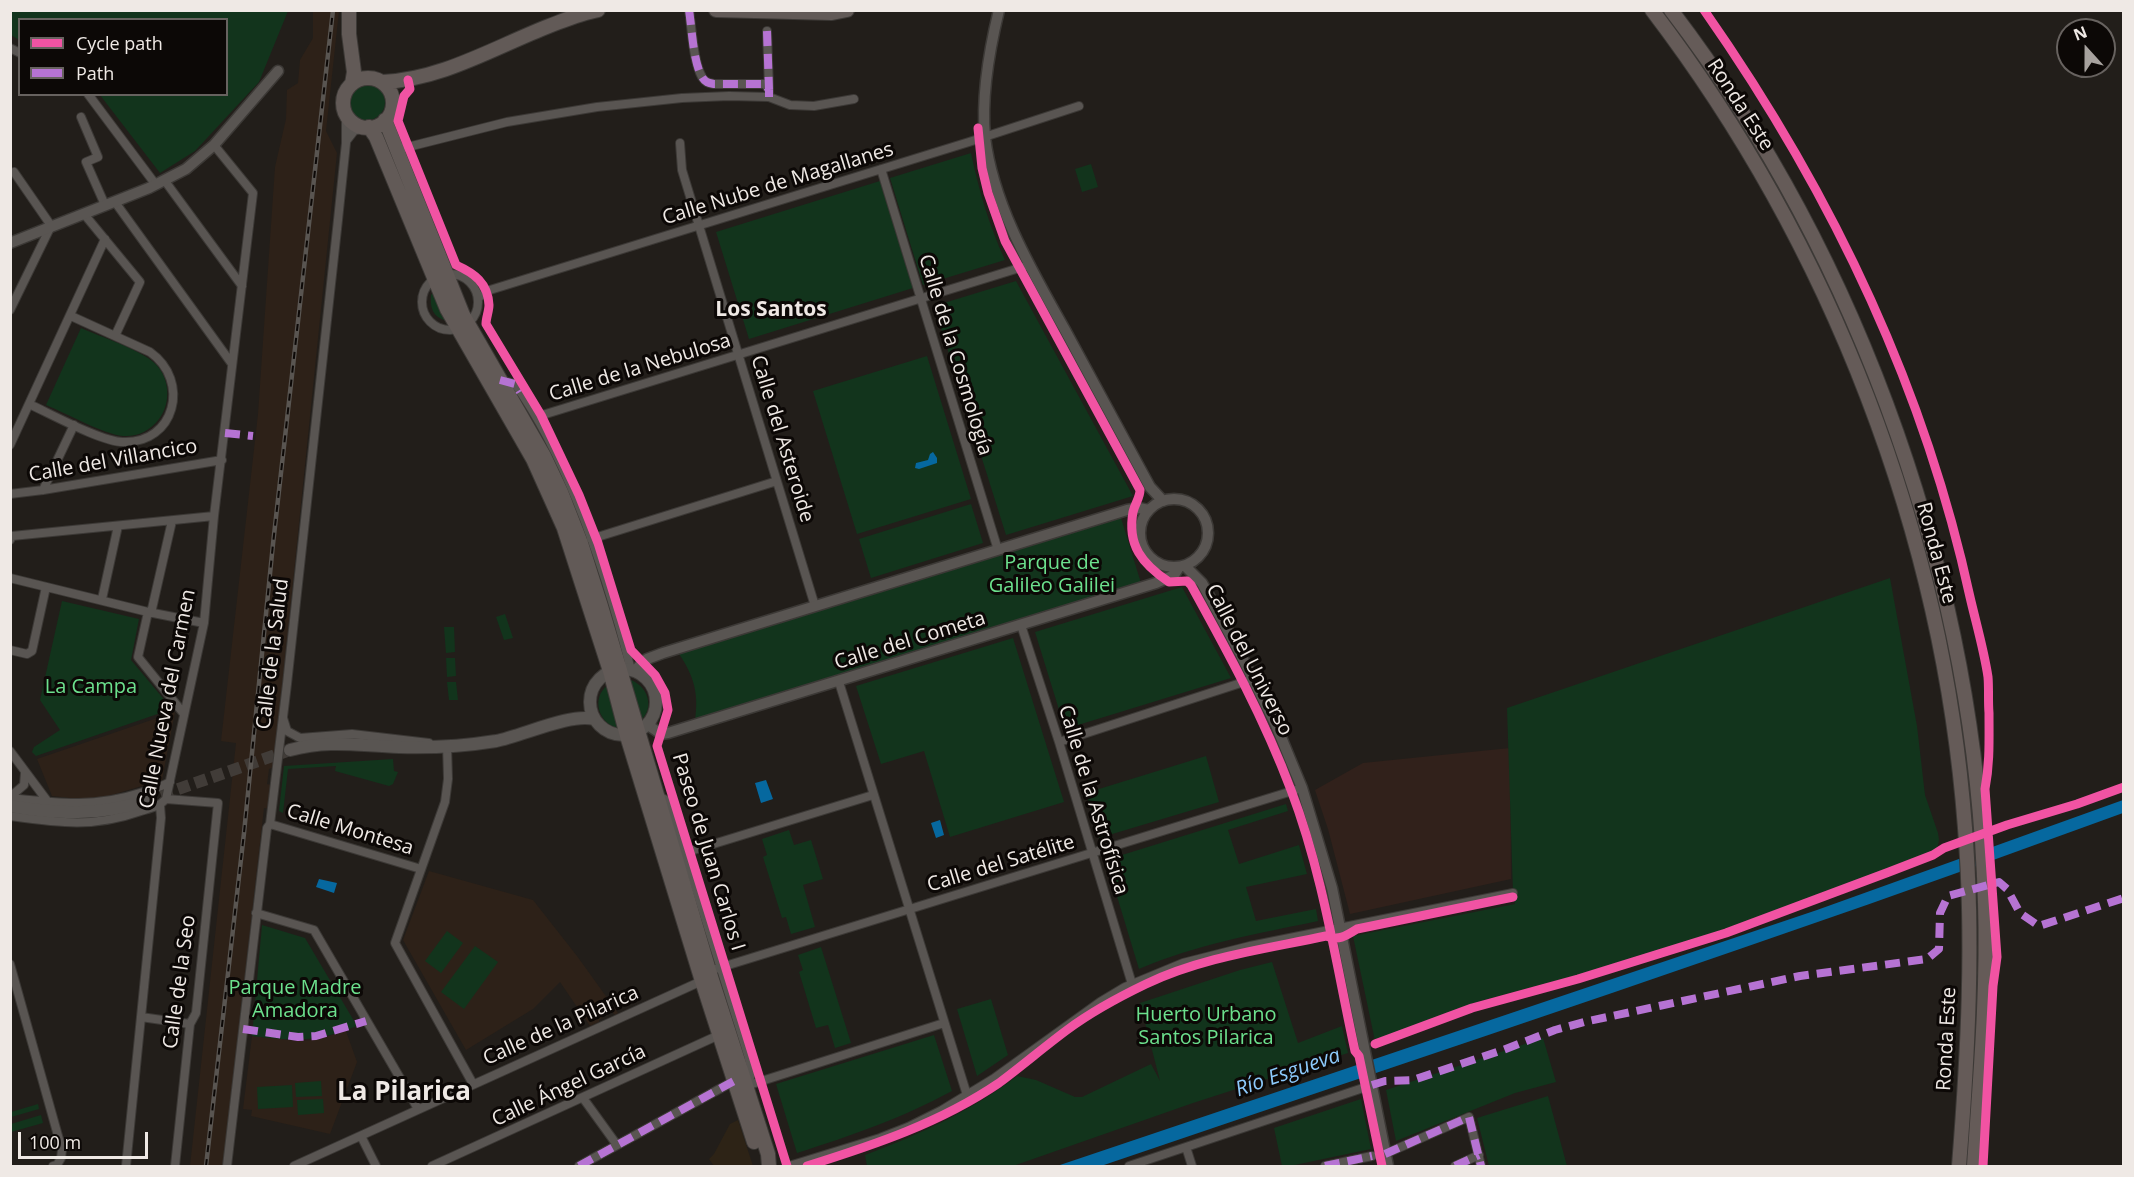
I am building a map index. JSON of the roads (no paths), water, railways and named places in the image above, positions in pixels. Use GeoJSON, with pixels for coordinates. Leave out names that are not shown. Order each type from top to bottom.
{"type":"FeatureCollection","features":[{"type":"Feature","properties":{"kind":"highway","name":"Ronda Este"},"geometry":{"type":"LineString","coordinates":[[1652,10],[1708,88],[1774,197],[1829,304],[1860,377],[1903,500],[1932,612],[1955,738],[1965,827],[1970,905],[1969,1022],[1959,1167]]}},
{"type":"Feature","properties":{"kind":"highway","name":"Ronda Este"},"geometry":{"type":"LineString","coordinates":[[1671,10],[1721,80],[1791,195],[1836,287],[1881,390],[1917,497],[1950,616],[1970,730],[1980,822],[1985,901],[1983,1038],[1974,1167]]}},
{"type":"Feature","properties":{"kind":"main road"},"geometry":{"type":"LineString","coordinates":[[349,10],[354,72],[352,84],[344,96],[343,105],[346,115],[357,125],[367,127],[378,125],[385,120],[391,111],[393,100],[408,80]]}},
{"type":"Feature","properties":{"kind":"main road"},"geometry":{"type":"LineString","coordinates":[[352,84],[362,78],[408,80],[444,70],[520,38],[598,10]]}},
{"type":"Feature","properties":{"kind":"main road"},"geometry":{"type":"LineString","coordinates":[[716,10],[832,13],[847,10]]}},
{"type":"Feature","properties":{"kind":"main road"},"geometry":{"type":"LineString","coordinates":[[352,53],[361,69],[388,88],[393,100]]}},
{"type":"Feature","properties":{"kind":"main road","name":"Paseo de Juan Carlos I"},"geometry":{"type":"LineString","coordinates":[[385,120],[440,277]]}},
{"type":"Feature","properties":{"kind":"main road","name":"Paseo de Juan Carlos I"},"geometry":{"type":"LineString","coordinates":[[367,127],[376,137],[463,326],[521,436],[551,499],[577,565],[624,670]]}},
{"type":"Feature","properties":{"kind":"main road","name":"Paseo de Juan Carlos I"},"geometry":{"type":"LineString","coordinates":[[463,326],[500,380],[535,439],[561,492],[581,543],[624,670],[637,731],[711,974],[719,1035],[768,1154],[769,1167]]}},
{"type":"Feature","properties":{"kind":"main road"},"geometry":{"type":"LineString","coordinates":[[624,670],[643,675],[652,685],[656,698],[655,713],[637,731],[609,732],[594,719],[589,706],[590,696],[596,682],[624,670]]}},
{"type":"Feature","properties":{"kind":"main road"},"geometry":{"type":"LineString","coordinates":[[578,718],[589,706]]}},
{"type":"Feature","properties":{"kind":"main road"},"geometry":{"type":"LineString","coordinates":[[290,750],[329,743],[400,747],[506,739],[578,718],[594,719]]}},
{"type":"Feature","properties":{"kind":"main road","name":"Paseo de Juan Carlos I"},"geometry":{"type":"LineString","coordinates":[[637,731],[711,974],[762,1167]]}},
{"type":"Feature","properties":{"kind":"main road"},"geometry":{"type":"LineString","coordinates":[[10,806],[52,812],[96,812],[144,801]]}},
{"type":"Feature","properties":{"kind":"street"},"geometry":{"type":"LineString","coordinates":[[689,10],[702,78],[707,83],[765,84],[769,93]]}},
{"type":"Feature","properties":{"kind":"street"},"geometry":{"type":"LineString","coordinates":[[999,10],[986,81],[985,137],[991,165],[1004,206],[1029,265],[1150,487],[1155,506]]}},
{"type":"Feature","properties":{"kind":"street"},"geometry":{"type":"LineString","coordinates":[[767,31],[769,93]]}},
{"type":"Feature","properties":{"kind":"street"},"geometry":{"type":"LineString","coordinates":[[10,243],[160,183],[186,169],[214,146],[278,71]]}},
{"type":"Feature","properties":{"kind":"street"},"geometry":{"type":"LineString","coordinates":[[396,150],[507,122],[597,107],[682,98],[769,93],[790,105],[814,106],[854,99]]}},
{"type":"Feature","properties":{"kind":"street"},"geometry":{"type":"LineString","coordinates":[[90,96],[242,286]]}},
{"type":"Feature","properties":{"kind":"street","name":"Calle Nube de Magallanes"},"geometry":{"type":"LineString","coordinates":[[478,298],[485,291],[1079,106]]}},
{"type":"Feature","properties":{"kind":"street","name":"Calle de la Salud"},"geometry":{"type":"LineString","coordinates":[[227,1167],[256,913],[267,828],[270,824],[283,715],[346,143],[346,115]]}},
{"type":"Feature","properties":{"kind":"street"},"geometry":{"type":"LineString","coordinates":[[81,117],[99,157],[86,162],[110,204],[232,364]]}},
{"type":"Feature","properties":{"kind":"street"},"geometry":{"type":"LineString","coordinates":[[346,143],[354,131],[367,127]]}},
{"type":"Feature","properties":{"kind":"street","name":"Calle del Asteroide"},"geometry":{"type":"LineString","coordinates":[[680,143],[679,154],[682,170],[816,606]]}},
{"type":"Feature","properties":{"kind":"street","name":"Calle Nueva del Carmen"},"geometry":{"type":"LineString","coordinates":[[126,1167],[163,802],[170,782],[204,623],[214,516],[253,193],[214,146]]}},
{"type":"Feature","properties":{"kind":"street","name":"Calle de la Cosmología"},"geometry":{"type":"LineString","coordinates":[[881,169],[998,550]]}},
{"type":"Feature","properties":{"kind":"street"},"geometry":{"type":"LineString","coordinates":[[14,172],[51,227]]}},
{"type":"Feature","properties":{"kind":"street"},"geometry":{"type":"LineString","coordinates":[[84,214],[140,282],[116,336]]}},
{"type":"Feature","properties":{"kind":"street"},"geometry":{"type":"LineString","coordinates":[[10,310],[51,227]]}},
{"type":"Feature","properties":{"kind":"street"},"geometry":{"type":"LineString","coordinates":[[10,445],[105,239]]}},
{"type":"Feature","properties":{"kind":"street","name":"Calle de la Nebulosa"},"geometry":{"type":"LineString","coordinates":[[536,417],[1029,265]]}},
{"type":"Feature","properties":{"kind":"street"},"geometry":{"type":"LineString","coordinates":[[474,287],[478,298],[476,313],[463,326],[449,330],[434,324],[428,318],[423,308],[423,296],[426,288],[440,277],[460,276],[474,287],[485,291]]}},
{"type":"Feature","properties":{"kind":"street"},"geometry":{"type":"LineString","coordinates":[[29,404],[116,442],[135,442],[157,431],[170,414],[174,395],[173,384],[165,365],[150,352],[71,316]]}},
{"type":"Feature","properties":{"kind":"street","name":"Paseo de Juan Carlos I"},"geometry":{"type":"LineString","coordinates":[[500,380],[515,384],[536,417],[568,482],[591,539],[624,670]]}},
{"type":"Feature","properties":{"kind":"street"},"geometry":{"type":"LineString","coordinates":[[43,490],[74,425]]}},
{"type":"Feature","properties":{"kind":"street","name":"Calle del Villancico"},"geometry":{"type":"LineString","coordinates":[[10,494],[222,460]]}},
{"type":"Feature","properties":{"kind":"street"},"geometry":{"type":"LineString","coordinates":[[591,539],[777,481]]}},
{"type":"Feature","properties":{"kind":"street"},"geometry":{"type":"LineString","coordinates":[[624,670],[647,659],[1127,510],[1183,500],[1192,504],[1204,517],[1209,534],[1208,542],[1198,558],[1182,567],[1161,565],[1147,555],[1140,530],[1143,521],[1155,506]]}},
{"type":"Feature","properties":{"kind":"street"},"geometry":{"type":"LineString","coordinates":[[10,540],[12,536],[214,516]]}},
{"type":"Feature","properties":{"kind":"street"},"geometry":{"type":"LineString","coordinates":[[172,521],[138,657],[184,714]]}},
{"type":"Feature","properties":{"kind":"street"},"geometry":{"type":"LineString","coordinates":[[102,599],[118,526]]}},
{"type":"Feature","properties":{"kind":"street","name":"Calle del Universo"},"geometry":{"type":"LineString","coordinates":[[1198,558],[1202,583],[1276,725],[1302,788],[1323,854],[1388,1167]]}},
{"type":"Feature","properties":{"kind":"street","name":"Calle del Universo"},"geometry":{"type":"LineString","coordinates":[[1182,567],[1202,583]]}},
{"type":"Feature","properties":{"kind":"street","name":"Calle del Cometa"},"geometry":{"type":"LineString","coordinates":[[637,731],[668,733],[839,682],[1165,580],[1174,576],[1182,567]]}},
{"type":"Feature","properties":{"kind":"street"},"geometry":{"type":"LineString","coordinates":[[10,578],[204,623]]}},
{"type":"Feature","properties":{"kind":"street"},"geometry":{"type":"LineString","coordinates":[[10,650],[27,654],[33,651],[46,587]]}},
{"type":"Feature","properties":{"kind":"street","name":"Calle de la Astrofísica"},"geometry":{"type":"LineString","coordinates":[[1021,625],[1132,984]]}},
{"type":"Feature","properties":{"kind":"street"},"geometry":{"type":"LineString","coordinates":[[1059,742],[1253,679]]}},
{"type":"Feature","properties":{"kind":"street"},"geometry":{"type":"LineString","coordinates":[[839,682],[967,1095]]}},
{"type":"Feature","properties":{"kind":"street"},"geometry":{"type":"LineString","coordinates":[[283,715],[287,731],[300,738],[352,734],[444,745],[448,779],[445,802],[395,943],[473,1083]]}},
{"type":"Feature","properties":{"kind":"street"},"geometry":{"type":"LineString","coordinates":[[10,751],[48,802]]}},
{"type":"Feature","properties":{"kind":"street"},"geometry":{"type":"LineString","coordinates":[[10,798],[24,785],[26,778],[24,770]]}},
{"type":"Feature","properties":{"kind":"street"},"geometry":{"type":"LineString","coordinates":[[10,798],[48,802],[100,803],[131,796],[170,782]]}},
{"type":"Feature","properties":{"kind":"street","name":"Calle del Satélite"},"geometry":{"type":"LineString","coordinates":[[711,974],[1302,788]]}},
{"type":"Feature","properties":{"kind":"street"},"geometry":{"type":"LineString","coordinates":[[656,794],[666,800],[671,809],[684,853],[711,974]]}},
{"type":"Feature","properties":{"kind":"street"},"geometry":{"type":"LineString","coordinates":[[684,853],[873,795]]}},
{"type":"Feature","properties":{"kind":"street"},"geometry":{"type":"LineString","coordinates":[[10,816],[59,823],[88,824],[120,818],[163,802]]}},
{"type":"Feature","properties":{"kind":"street","name":"Calle de la Seo"},"geometry":{"type":"LineString","coordinates":[[163,802],[218,803],[196,1013],[190,1024],[175,1167]]}},
{"type":"Feature","properties":{"kind":"street","name":"Calle Montesa"},"geometry":{"type":"LineString","coordinates":[[270,824],[421,869]]}},
{"type":"Feature","properties":{"kind":"street"},"geometry":{"type":"LineString","coordinates":[[789,1167],[908,1127],[942,1110],[1026,1056],[1080,1014],[1132,984],[1183,963],[1216,954],[1513,893]]}},
{"type":"Feature","properties":{"kind":"street"},"geometry":{"type":"LineString","coordinates":[[256,913],[314,930],[418,1109]]}},
{"type":"Feature","properties":{"kind":"street"},"geometry":{"type":"LineString","coordinates":[[10,964],[62,1150],[61,1158],[53,1167]]}},
{"type":"Feature","properties":{"kind":"street","name":"Calle de la Pilarica"},"geometry":{"type":"LineString","coordinates":[[294,1167],[711,974]]}},
{"type":"Feature","properties":{"kind":"street"},"geometry":{"type":"LineString","coordinates":[[141,1017],[190,1024]]}},
{"type":"Feature","properties":{"kind":"street"},"geometry":{"type":"LineString","coordinates":[[579,1167],[617,1145],[740,1084],[944,1023]]}},
{"type":"Feature","properties":{"kind":"street","name":"Calle Ángel García"},"geometry":{"type":"LineString","coordinates":[[432,1167],[719,1035]]}},
{"type":"Feature","properties":{"kind":"street"},"geometry":{"type":"LineString","coordinates":[[1129,1167],[1372,1083]]}},
{"type":"Feature","properties":{"kind":"street"},"geometry":{"type":"LineString","coordinates":[[583,1098],[617,1145]]}},
{"type":"Feature","properties":{"kind":"street"},"geometry":{"type":"LineString","coordinates":[[1385,1154],[1469,1117],[1481,1167]]}},
{"type":"Feature","properties":{"kind":"street"},"geometry":{"type":"LineString","coordinates":[[361,1136],[376,1167]]}},
{"type":"Feature","properties":{"kind":"street"},"geometry":{"type":"LineString","coordinates":[[1186,1147],[1192,1167]]}},
{"type":"Feature","properties":{"kind":"street"},"geometry":{"type":"LineString","coordinates":[[1455,1167],[1479,1155]]}},
{"type":"Feature","properties":{"kind":"street"},"geometry":{"type":"LineString","coordinates":[[1325,1167],[1372,1156]]}},
{"type":"Feature","properties":{"kind":"water"},"geometry":{"type":"Polygon","coordinates":[[[933,452],[937,463],[919,469],[915,468],[916,463],[928,460],[933,452]]]}},
{"type":"Feature","properties":{"kind":"water"},"geometry":{"type":"Polygon","coordinates":[[[766,780],[773,799],[761,803],[755,783],[766,780]]]}},
{"type":"Feature","properties":{"kind":"water"},"geometry":{"type":"Polygon","coordinates":[[[2123,800],[2123,813],[1613,992],[1101,1166],[1057,1166],[1817,910],[2123,800]]]}},
{"type":"Feature","properties":{"kind":"water"},"geometry":{"type":"Polygon","coordinates":[[[940,820],[944,835],[936,838],[931,823],[940,820]]]}},
{"type":"Feature","properties":{"kind":"water"},"geometry":{"type":"Polygon","coordinates":[[[319,879],[337,883],[334,893],[316,887],[319,879]]]}},
{"type":"Feature","properties":{"kind":"tunnel"},"geometry":{"type":"LineString","coordinates":[[144,801],[287,751]]}},
{"type":"Feature","properties":{"kind":"railway"},"geometry":{"type":"LineString","coordinates":[[206,1166],[333,10]]}},
{"type":"Feature","properties":{"kind":"district","name":"Los Santos"},"geometry":{"type":"Point","coordinates":[771,310]}},
{"type":"Feature","properties":{"kind":"district","name":"La Pilarica"},"geometry":{"type":"Point","coordinates":[404,1093]}},
{"type":"Feature","properties":{"kind":"park label","name":"Parque de Galileo Galilei"},"geometry":{"type":"Point","coordinates":[1052,574]}},
{"type":"Feature","properties":{"kind":"park label","name":"La Campa"},"geometry":{"type":"Point","coordinates":[91,687]}},
{"type":"Feature","properties":{"kind":"park label","name":"Parque Madre Amadora"},"geometry":{"type":"Point","coordinates":[295,1000]}},
{"type":"Feature","properties":{"kind":"park label","name":"Huerto Urbano Santos Pilarica"},"geometry":{"type":"Point","coordinates":[1206,1026]}},
{"type":"Feature","properties":{"kind":"water label","name":"Río Esgueva"},"geometry":{"type":"Point","coordinates":[1288,1073]}}]}
